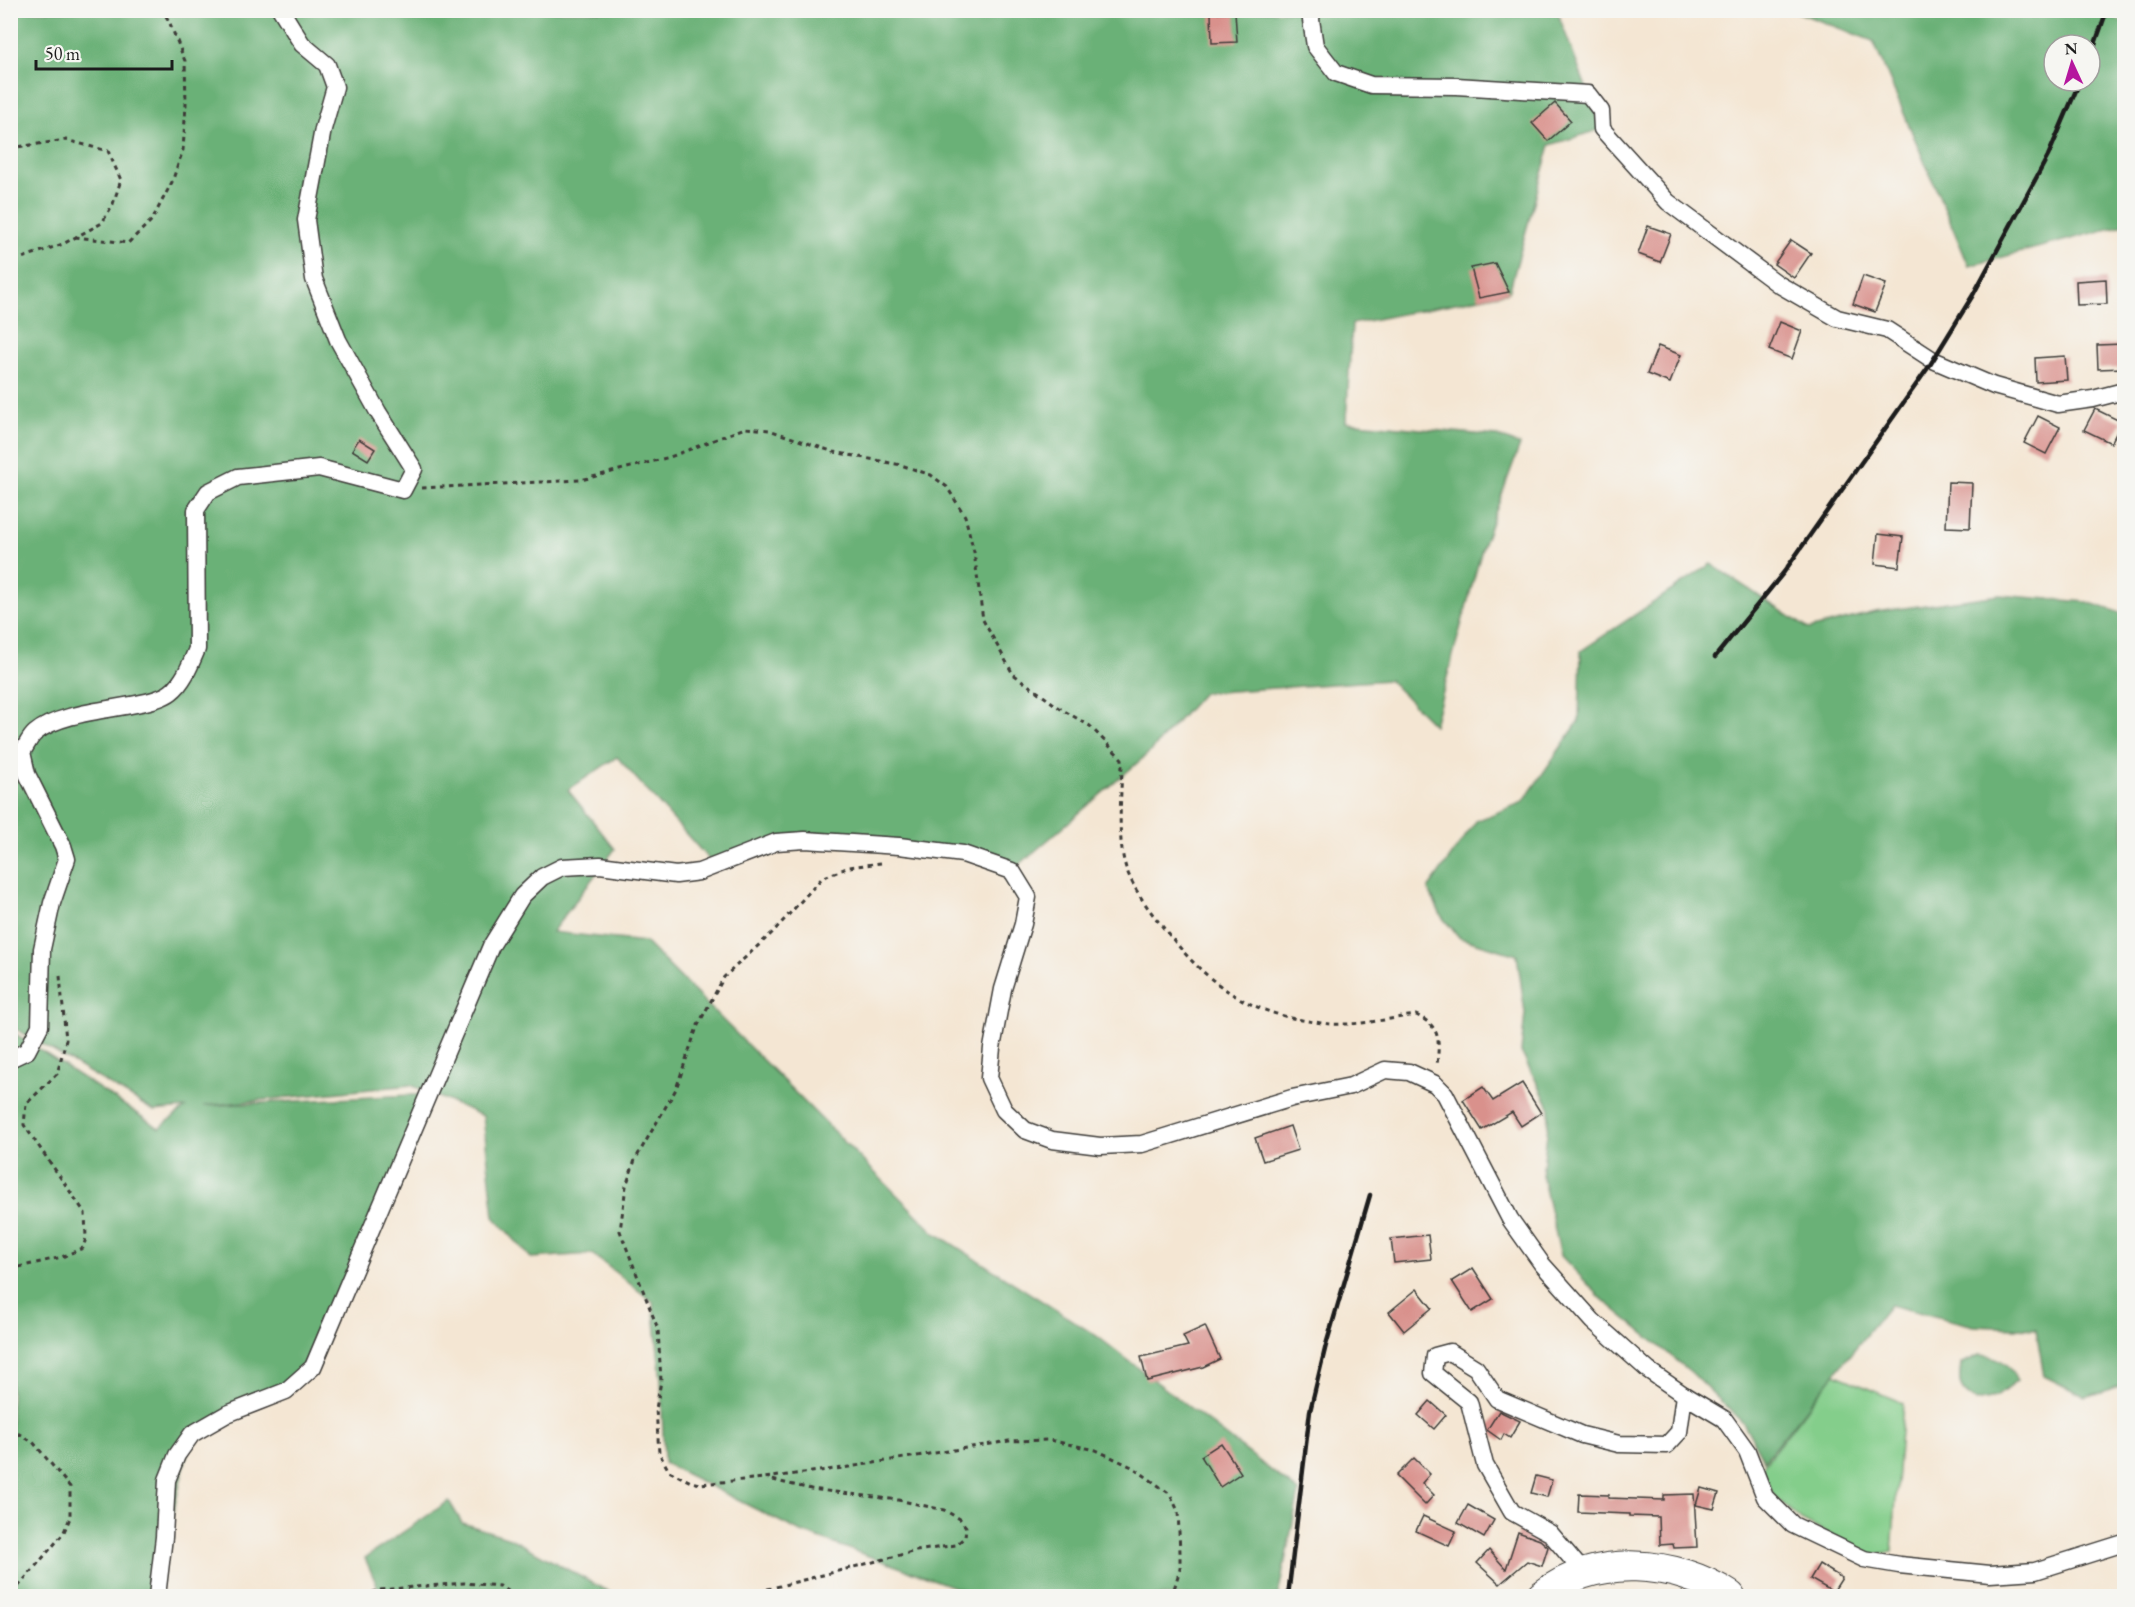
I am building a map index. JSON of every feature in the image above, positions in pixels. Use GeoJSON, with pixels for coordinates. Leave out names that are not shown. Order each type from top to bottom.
{"type":"FeatureCollection","features":[{"type":"Feature","properties":{"kind":"highway"},"geometry":{"type":"LineString","coordinates":[[1542,1596],[1553,1587],[1584,1573],[1630,1566],[1671,1569],[1712,1584],[1730,1596]]}},
{"type":"Feature","properties":{"kind":"street"},"geometry":{"type":"LineString","coordinates":[[10,1059],[27,1051],[40,1026],[42,949],[52,903],[67,859],[63,846],[27,774],[22,752],[34,734],[52,724],[73,717],[148,702],[171,692],[190,667],[197,649],[196,510],[208,492],[238,477],[319,468],[403,490],[414,469],[378,412],[338,340],[314,279],[306,220],[323,129],[335,87],[327,65],[302,44],[281,10]]}},
{"type":"Feature","properties":{"kind":"street"},"geometry":{"type":"LineString","coordinates":[[1312,10],[1311,20],[1315,46],[1336,74],[1371,85],[1456,86],[1588,94],[1601,111],[1602,129],[1668,202],[1778,284],[1837,318],[1887,330],[1933,360],[1994,386],[2058,404],[2093,399],[2124,391]]}},
{"type":"Feature","properties":{"kind":"street"},"geometry":{"type":"LineString","coordinates":[[157,1596],[164,1537],[166,1480],[177,1455],[192,1434],[227,1414],[286,1391],[313,1367],[491,946],[522,896],[542,877],[562,867],[600,865],[676,875],[687,874],[699,872],[776,842],[805,840],[899,846],[963,854],[1012,872],[1028,897],[1023,924],[1003,989],[989,1078],[1004,1110],[1025,1130],[1052,1140],[1100,1146],[1142,1144],[1292,1098],[1351,1086],[1385,1070],[1409,1072],[1435,1084],[1444,1094],[1510,1219],[1542,1263],[1593,1321],[1648,1370],[1724,1419],[1747,1451],[1766,1497],[1793,1525],[1864,1559],[1899,1565],[1990,1574],[2036,1571],[2124,1543]]}},
{"type":"Feature","properties":{"kind":"street"},"geometry":{"type":"LineString","coordinates":[[1584,1573],[1550,1533],[1512,1512],[1485,1465],[1469,1402],[1433,1373],[1435,1356],[1450,1352],[1476,1368],[1497,1399],[1582,1435],[1619,1444],[1667,1445],[1679,1432],[1684,1395]]}},
{"type":"Feature","properties":{"kind":"path"},"geometry":{"type":"LineString","coordinates":[[75,237],[128,243],[152,220],[172,182],[183,150],[186,104],[185,61],[169,21],[162,10]]}},
{"type":"Feature","properties":{"kind":"path"},"geometry":{"type":"LineString","coordinates":[[10,148],[66,140],[108,151],[121,180],[113,204],[102,223],[63,244],[10,262]]}},
{"type":"Feature","properties":{"kind":"path"},"geometry":{"type":"LineString","coordinates":[[403,490],[581,480],[670,457],[745,428],[769,430],[834,452],[901,465],[931,475],[947,487],[965,516],[974,552],[983,620],[1013,674],[1061,710],[1090,726],[1122,759],[1121,836],[1126,867],[1140,899],[1183,952],[1210,979],[1243,1001],[1276,1016],[1319,1023],[1343,1024],[1416,1016],[1427,1020],[1435,1029],[1439,1042],[1435,1084]]}},
{"type":"Feature","properties":{"kind":"path"},"geometry":{"type":"LineString","coordinates":[[883,863],[849,867],[822,878],[772,933],[724,977],[697,1027],[676,1089],[635,1160],[626,1186],[620,1231],[658,1329],[662,1382],[656,1409],[659,1453],[669,1471],[690,1482],[700,1484],[764,1478],[1009,1441],[1050,1440],[1096,1450],[1134,1468],[1170,1494],[1178,1511],[1180,1552],[1180,1569],[1172,1596]]}},
{"type":"Feature","properties":{"kind":"path"},"geometry":{"type":"LineString","coordinates":[[10,1269],[62,1257],[83,1248],[86,1238],[85,1213],[24,1125],[26,1104],[57,1074],[66,1040],[60,975]]}},
{"type":"Feature","properties":{"kind":"path"},"geometry":{"type":"LineString","coordinates":[[10,1429],[33,1442],[70,1487],[70,1518],[63,1534],[17,1588],[13,1596]]}},
{"type":"Feature","properties":{"kind":"path"},"geometry":{"type":"LineString","coordinates":[[741,1596],[916,1551],[956,1545],[965,1537],[966,1527],[960,1519],[944,1510],[898,1500],[811,1489],[764,1478]]}},
{"type":"Feature","properties":{"kind":"path"},"geometry":{"type":"LineString","coordinates":[[363,1596],[379,1590],[464,1583],[500,1586],[514,1596]]}},
{"type":"Feature","properties":{"kind":"green space"},"geometry":{"type":"Polygon","coordinates":[[[2101,10],[2124,23],[2124,225],[1969,266],[1873,41],[1794,11],[2101,10]]]}},
{"type":"Feature","properties":{"kind":"green space"},"geometry":{"type":"Polygon","coordinates":[[[11,11],[1557,11],[1602,129],[1550,145],[1509,292],[1352,324],[1346,422],[1497,436],[1520,445],[1482,549],[1434,725],[1389,680],[1203,693],[1150,752],[1012,871],[940,847],[776,842],[712,863],[617,757],[568,790],[615,849],[552,932],[645,942],[935,1233],[1097,1336],[1299,1492],[1278,1596],[979,1596],[799,1531],[664,1463],[661,1381],[653,1302],[592,1254],[531,1258],[494,1217],[483,1116],[411,1085],[203,1106],[428,1094],[313,1367],[192,1434],[160,1567],[149,1596],[11,1596],[11,1031],[159,1128],[185,1108],[154,1111],[11,1026],[11,11]]]}},
{"type":"Feature","properties":{"kind":"green space"},"geometry":{"type":"Polygon","coordinates":[[[1711,564],[1809,629],[1875,612],[1999,595],[2087,602],[2124,614],[2124,1385],[2086,1397],[2044,1376],[2036,1329],[1974,1326],[1890,1305],[1764,1461],[1744,1424],[1692,1373],[1602,1299],[1561,1256],[1542,1176],[1550,1108],[1521,1052],[1525,1013],[1517,955],[1460,938],[1442,917],[1428,889],[1476,821],[1523,802],[1579,721],[1581,651],[1711,564]]]}},
{"type":"Feature","properties":{"kind":"green space"},"geometry":{"type":"Polygon","coordinates":[[[1979,1355],[2002,1361],[2017,1381],[1996,1397],[1976,1401],[1961,1386],[1960,1376],[1961,1364],[1979,1355]]]}},
{"type":"Feature","properties":{"kind":"green space"},"geometry":{"type":"Polygon","coordinates":[[[1834,1374],[1903,1403],[1892,1552],[1869,1555],[1801,1520],[1774,1496],[1761,1468],[1834,1374]]]}},
{"type":"Feature","properties":{"kind":"green space"},"geometry":{"type":"Polygon","coordinates":[[[449,1501],[462,1523],[510,1538],[611,1593],[611,1596],[363,1596],[379,1590],[365,1558],[449,1501]]]}},
{"type":"Feature","properties":{"kind":"building"},"geometry":{"type":"Polygon","coordinates":[[[1235,12],[1237,42],[1212,43],[1211,13],[1235,12]]]}},
{"type":"Feature","properties":{"kind":"building"},"geometry":{"type":"Polygon","coordinates":[[[1555,103],[1571,121],[1548,141],[1532,123],[1555,103]]]}},
{"type":"Feature","properties":{"kind":"building"},"geometry":{"type":"Polygon","coordinates":[[[1648,226],[1671,234],[1660,262],[1638,254],[1648,226]]]}},
{"type":"Feature","properties":{"kind":"building"},"geometry":{"type":"Polygon","coordinates":[[[1791,240],[1811,253],[1794,278],[1774,264],[1791,240]]]}},
{"type":"Feature","properties":{"kind":"building"},"geometry":{"type":"Polygon","coordinates":[[[1495,263],[1509,292],[1479,298],[1471,268],[1495,263]]]}},
{"type":"Feature","properties":{"kind":"building"},"geometry":{"type":"Polygon","coordinates":[[[1863,276],[1886,284],[1875,312],[1853,304],[1863,276]]]}},
{"type":"Feature","properties":{"kind":"building"},"geometry":{"type":"Polygon","coordinates":[[[2106,279],[2107,304],[2077,305],[2076,281],[2106,279]]]}},
{"type":"Feature","properties":{"kind":"building"},"geometry":{"type":"Polygon","coordinates":[[[1780,322],[1802,331],[1792,359],[1769,350],[1780,322]]]}},
{"type":"Feature","properties":{"kind":"building"},"geometry":{"type":"Polygon","coordinates":[[[2124,344],[2124,368],[2098,369],[2097,345],[2124,344]]]}},
{"type":"Feature","properties":{"kind":"building"},"geometry":{"type":"Polygon","coordinates":[[[1658,346],[1681,355],[1670,383],[1647,374],[1658,346]]]}},
{"type":"Feature","properties":{"kind":"building"},"geometry":{"type":"Polygon","coordinates":[[[2065,356],[2067,380],[2036,382],[2035,358],[2065,356]]]}},
{"type":"Feature","properties":{"kind":"building"},"geometry":{"type":"Polygon","coordinates":[[[2095,409],[2122,422],[2111,443],[2084,430],[2095,409]]]}},
{"type":"Feature","properties":{"kind":"building"},"geometry":{"type":"Polygon","coordinates":[[[2038,416],[2060,427],[2046,454],[2024,443],[2038,416]]]}},
{"type":"Feature","properties":{"kind":"building"},"geometry":{"type":"Polygon","coordinates":[[[359,439],[375,449],[368,460],[352,450],[359,439]]]}},
{"type":"Feature","properties":{"kind":"building"},"geometry":{"type":"Polygon","coordinates":[[[1948,482],[1972,483],[1970,528],[1946,527],[1948,482]]]}},
{"type":"Feature","properties":{"kind":"building"},"geometry":{"type":"Polygon","coordinates":[[[1878,534],[1903,537],[1899,567],[1875,564],[1878,534]]]}},
{"type":"Feature","properties":{"kind":"building"},"geometry":{"type":"Polygon","coordinates":[[[1522,1083],[1541,1113],[1521,1126],[1512,1112],[1482,1130],[1463,1100],[1483,1087],[1493,1101],[1522,1083]]]}},
{"type":"Feature","properties":{"kind":"building"},"geometry":{"type":"Polygon","coordinates":[[[1290,1126],[1298,1150],[1263,1161],[1255,1138],[1290,1126]]]}},
{"type":"Feature","properties":{"kind":"building"},"geometry":{"type":"Polygon","coordinates":[[[1428,1235],[1431,1259],[1394,1263],[1391,1239],[1428,1235]]]}},
{"type":"Feature","properties":{"kind":"building"},"geometry":{"type":"Polygon","coordinates":[[[1473,1268],[1493,1299],[1472,1312],[1452,1281],[1473,1268]]]}},
{"type":"Feature","properties":{"kind":"building"},"geometry":{"type":"Polygon","coordinates":[[[1417,1289],[1432,1308],[1404,1331],[1389,1312],[1417,1289]]]}},
{"type":"Feature","properties":{"kind":"building"},"geometry":{"type":"Polygon","coordinates":[[[1205,1326],[1220,1359],[1203,1367],[1147,1381],[1141,1357],[1188,1346],[1183,1336],[1205,1326]]]}},
{"type":"Feature","properties":{"kind":"building"},"geometry":{"type":"Polygon","coordinates":[[[1430,1401],[1446,1415],[1434,1429],[1418,1415],[1430,1401]]]}},
{"type":"Feature","properties":{"kind":"building"},"geometry":{"type":"Polygon","coordinates":[[[1499,1411],[1520,1421],[1510,1438],[1504,1434],[1501,1440],[1487,1430],[1499,1411]]]}},
{"type":"Feature","properties":{"kind":"building"},"geometry":{"type":"Polygon","coordinates":[[[1221,1443],[1241,1473],[1220,1487],[1201,1456],[1221,1443]]]}},
{"type":"Feature","properties":{"kind":"building"},"geometry":{"type":"Polygon","coordinates":[[[1414,1458],[1430,1474],[1422,1483],[1434,1495],[1425,1505],[1396,1476],[1414,1458]]]}},
{"type":"Feature","properties":{"kind":"building"},"geometry":{"type":"Polygon","coordinates":[[[1536,1476],[1552,1480],[1547,1497],[1531,1493],[1536,1476]]]}},
{"type":"Feature","properties":{"kind":"building"},"geometry":{"type":"Polygon","coordinates":[[[1701,1488],[1719,1493],[1714,1509],[1696,1505],[1701,1488]]]}},
{"type":"Feature","properties":{"kind":"building"},"geometry":{"type":"Polygon","coordinates":[[[1579,1494],[1608,1495],[1608,1498],[1664,1500],[1664,1495],[1694,1494],[1697,1547],[1674,1548],[1673,1544],[1660,1545],[1659,1517],[1578,1512],[1579,1494]]]}},
{"type":"Feature","properties":{"kind":"building"},"geometry":{"type":"Polygon","coordinates":[[[1468,1505],[1494,1520],[1484,1538],[1458,1523],[1468,1505]]]}},
{"type":"Feature","properties":{"kind":"building"},"geometry":{"type":"Polygon","coordinates":[[[1423,1516],[1456,1531],[1449,1546],[1416,1531],[1423,1516]]]}},
{"type":"Feature","properties":{"kind":"building"},"geometry":{"type":"Polygon","coordinates":[[[1518,1532],[1540,1540],[1548,1547],[1542,1566],[1527,1561],[1500,1584],[1477,1563],[1489,1550],[1506,1569],[1518,1532]]]}},
{"type":"Feature","properties":{"kind":"building"},"geometry":{"type":"Polygon","coordinates":[[[1819,1564],[1842,1578],[1833,1592],[1810,1579],[1819,1564]]]}},
{"type":"Feature","properties":{"kind":"railway"},"geometry":{"type":"LineString","coordinates":[[2099,33],[2107,10]]}},
{"type":"Feature","properties":{"kind":"railway"},"geometry":{"type":"LineString","coordinates":[[1715,657],[1784,572],[1930,365],[1973,295],[2048,156],[2075,93]]}},
{"type":"Feature","properties":{"kind":"railway"},"geometry":{"type":"LineString","coordinates":[[1288,1596],[1310,1411],[1326,1345],[1370,1195]]}}]}
